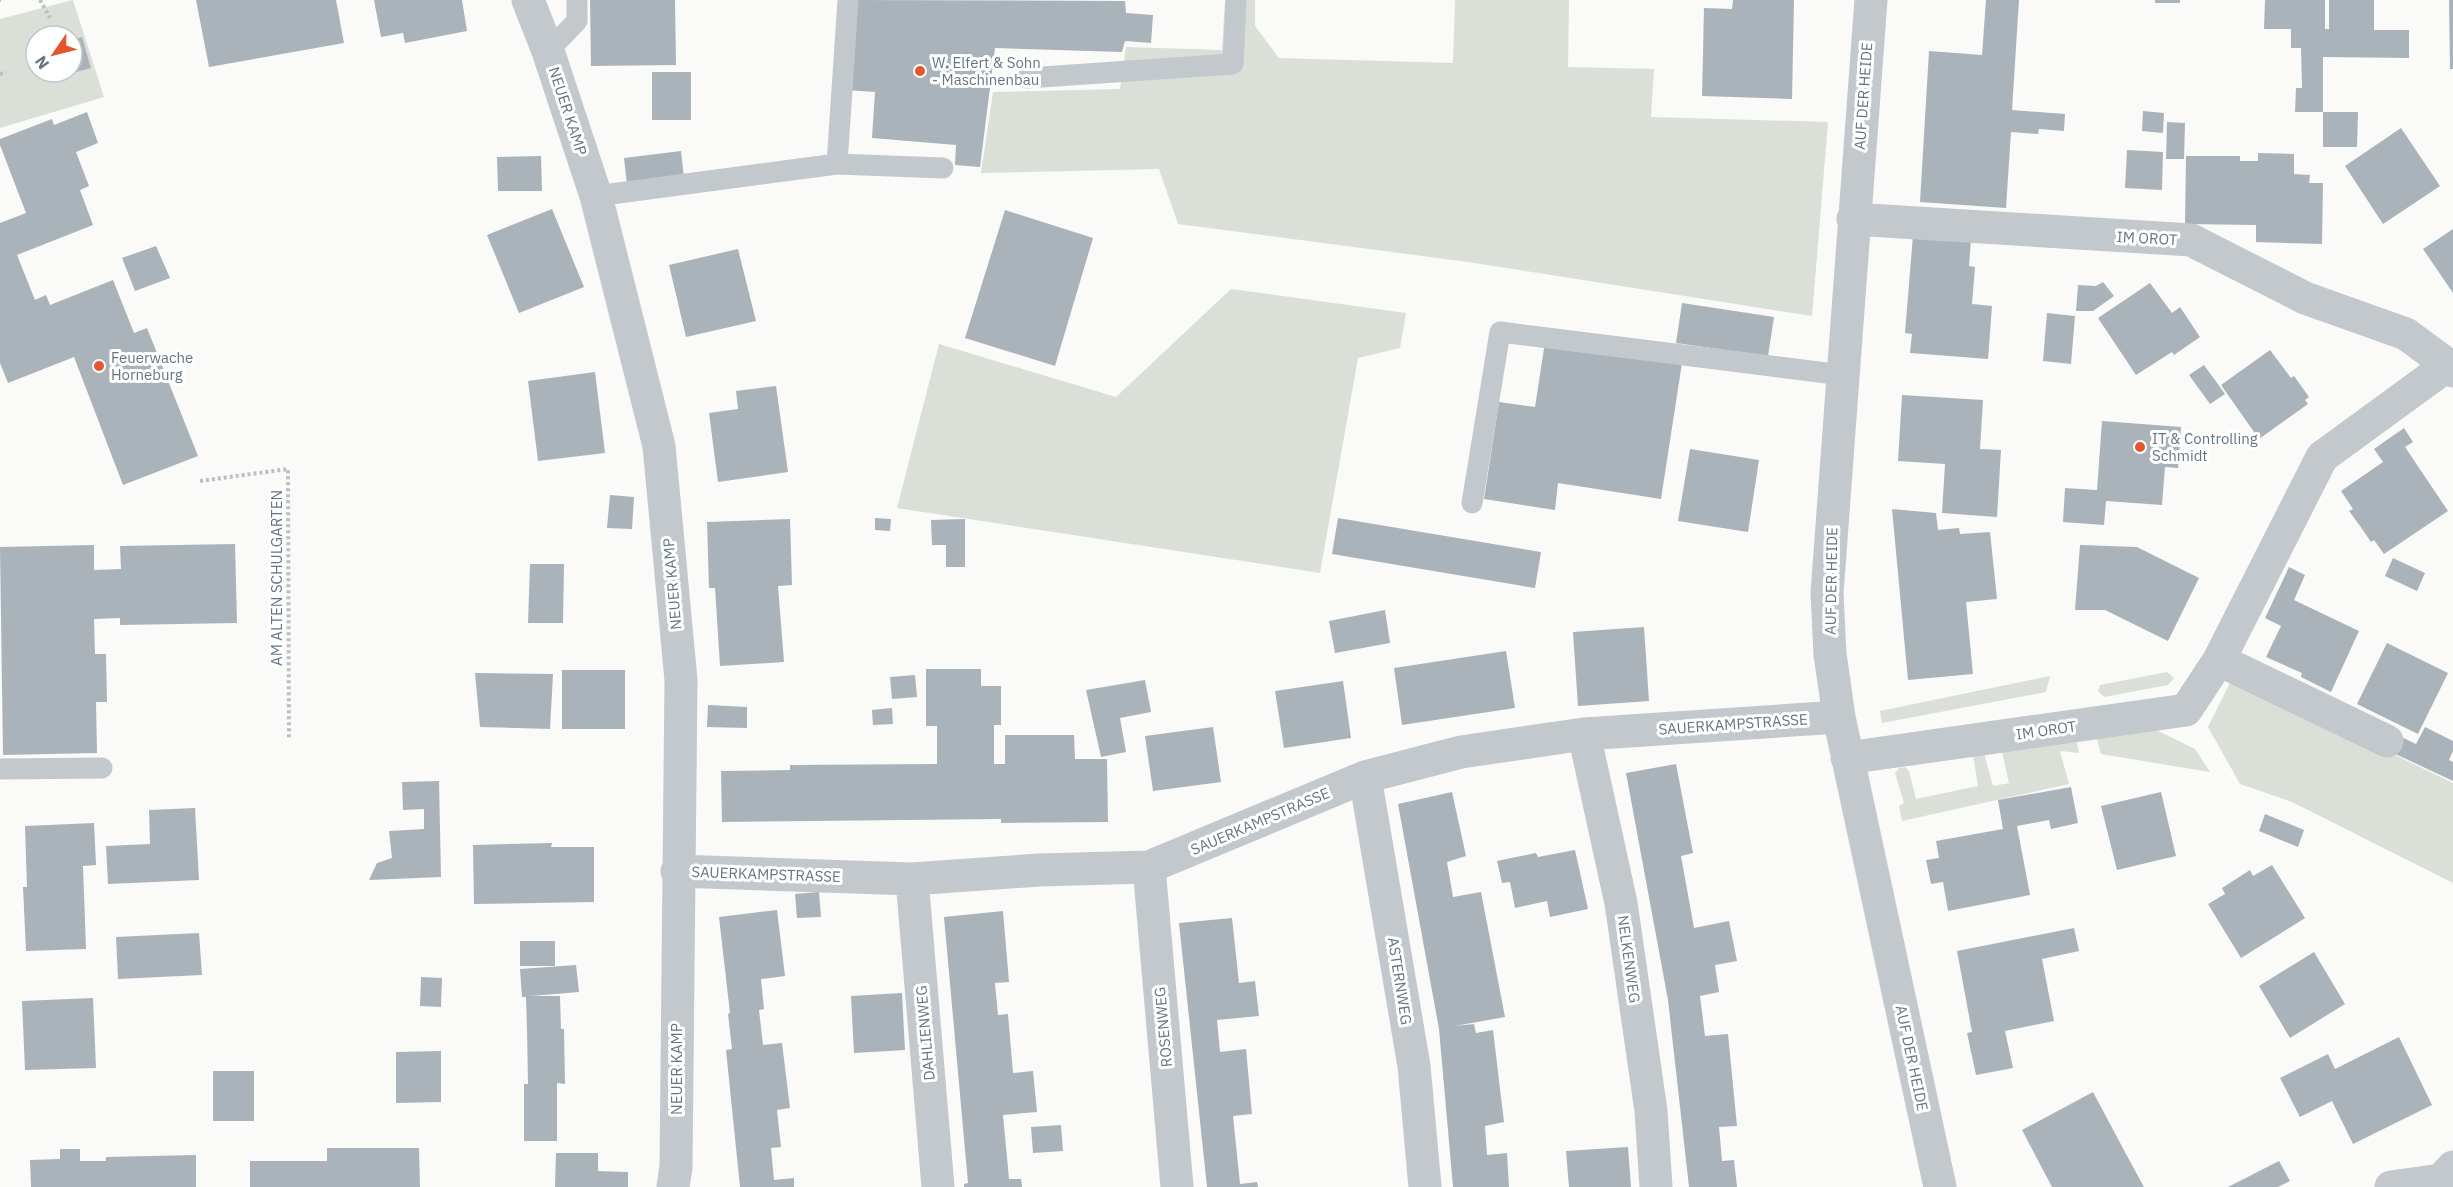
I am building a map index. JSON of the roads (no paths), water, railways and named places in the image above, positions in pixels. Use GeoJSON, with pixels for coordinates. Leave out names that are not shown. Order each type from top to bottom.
{"type":"FeatureCollection","features":[{"type":"Feature","properties":{"kind":"street","name":"NEUER KAMP"},"geometry":{"type":"LineString","coordinates":[[528,0],[548,51],[596,196],[659,446],[681,680],[677,871],[676,1155],[673,1187]]}},
{"type":"Feature","properties":{"kind":"street","name":"AUF DER HEIDE"},"geometry":{"type":"LineString","coordinates":[[1871,0],[1827,593],[1830,654],[1847,758],[1940,1187]]}},
{"type":"Feature","properties":{"kind":"street","name":"IM OROT"},"geometry":{"type":"LineString","coordinates":[[1847,758],[2186,710],[2218,660],[2322,458],[2450,368],[2406,334],[2305,298],[2191,240],[1854,219]]}},
{"type":"Feature","properties":{"kind":"street"},"geometry":{"type":"LineString","coordinates":[[2218,660],[2387,741]]}},
{"type":"Feature","properties":{"kind":"street","name":"SAUERKAMPSTRASSE"},"geometry":{"type":"LineString","coordinates":[[677,871],[912,879],[1039,870],[1149,867],[1365,777],[1461,752],[1584,734],[1839,717]]}},
{"type":"Feature","properties":{"kind":"street","name":"NELKENWEG"},"geometry":{"type":"LineString","coordinates":[[1584,734],[1622,903],[1651,1111],[1656,1187]]}},
{"type":"Feature","properties":{"kind":"street","name":"ASTERNWEG"},"geometry":{"type":"LineString","coordinates":[[1365,777],[1414,1066],[1425,1187]]}},
{"type":"Feature","properties":{"kind":"street","name":"ROSENWEG"},"geometry":{"type":"LineString","coordinates":[[1149,867],[1177,1187]]}},
{"type":"Feature","properties":{"kind":"street","name":"DAHLIENWEG"},"geometry":{"type":"LineString","coordinates":[[912,879],[938,1187]]}},
{"type":"Feature","properties":{"kind":"street"},"geometry":{"type":"LineString","coordinates":[[2391,1187],[2441,1180],[2453,1167]]}},
{"type":"Feature","properties":{"kind":"lane"},"geometry":{"type":"LineString","coordinates":[[548,51],[577,21],[577,0]]}},
{"type":"Feature","properties":{"kind":"lane"},"geometry":{"type":"LineString","coordinates":[[837,165],[848,0]]}},
{"type":"Feature","properties":{"kind":"lane"},"geometry":{"type":"LineString","coordinates":[[1027,78],[1233,63],[1236,0]]}},
{"type":"Feature","properties":{"kind":"lane"},"geometry":{"type":"LineString","coordinates":[[596,196],[837,165],[943,168]]}},
{"type":"Feature","properties":{"kind":"lane"},"geometry":{"type":"LineString","coordinates":[[1472,503],[1500,332],[1842,375]]}},
{"type":"Feature","properties":{"kind":"lane"},"geometry":{"type":"LineString","coordinates":[[0,769],[102,768]]}},
{"type":"Feature","properties":{"kind":"place","name":"W. Elfert & Sohn - Maschinenbau"},"geometry":{"type":"Point","coordinates":[920,71]}},
{"type":"Feature","properties":{"kind":"place","name":"Feuerwache Horneburg"},"geometry":{"type":"Point","coordinates":[99,366]}},
{"type":"Feature","properties":{"kind":"place","name":"IT & Controlling Schmidt"},"geometry":{"type":"Point","coordinates":[2140,447]}}]}
